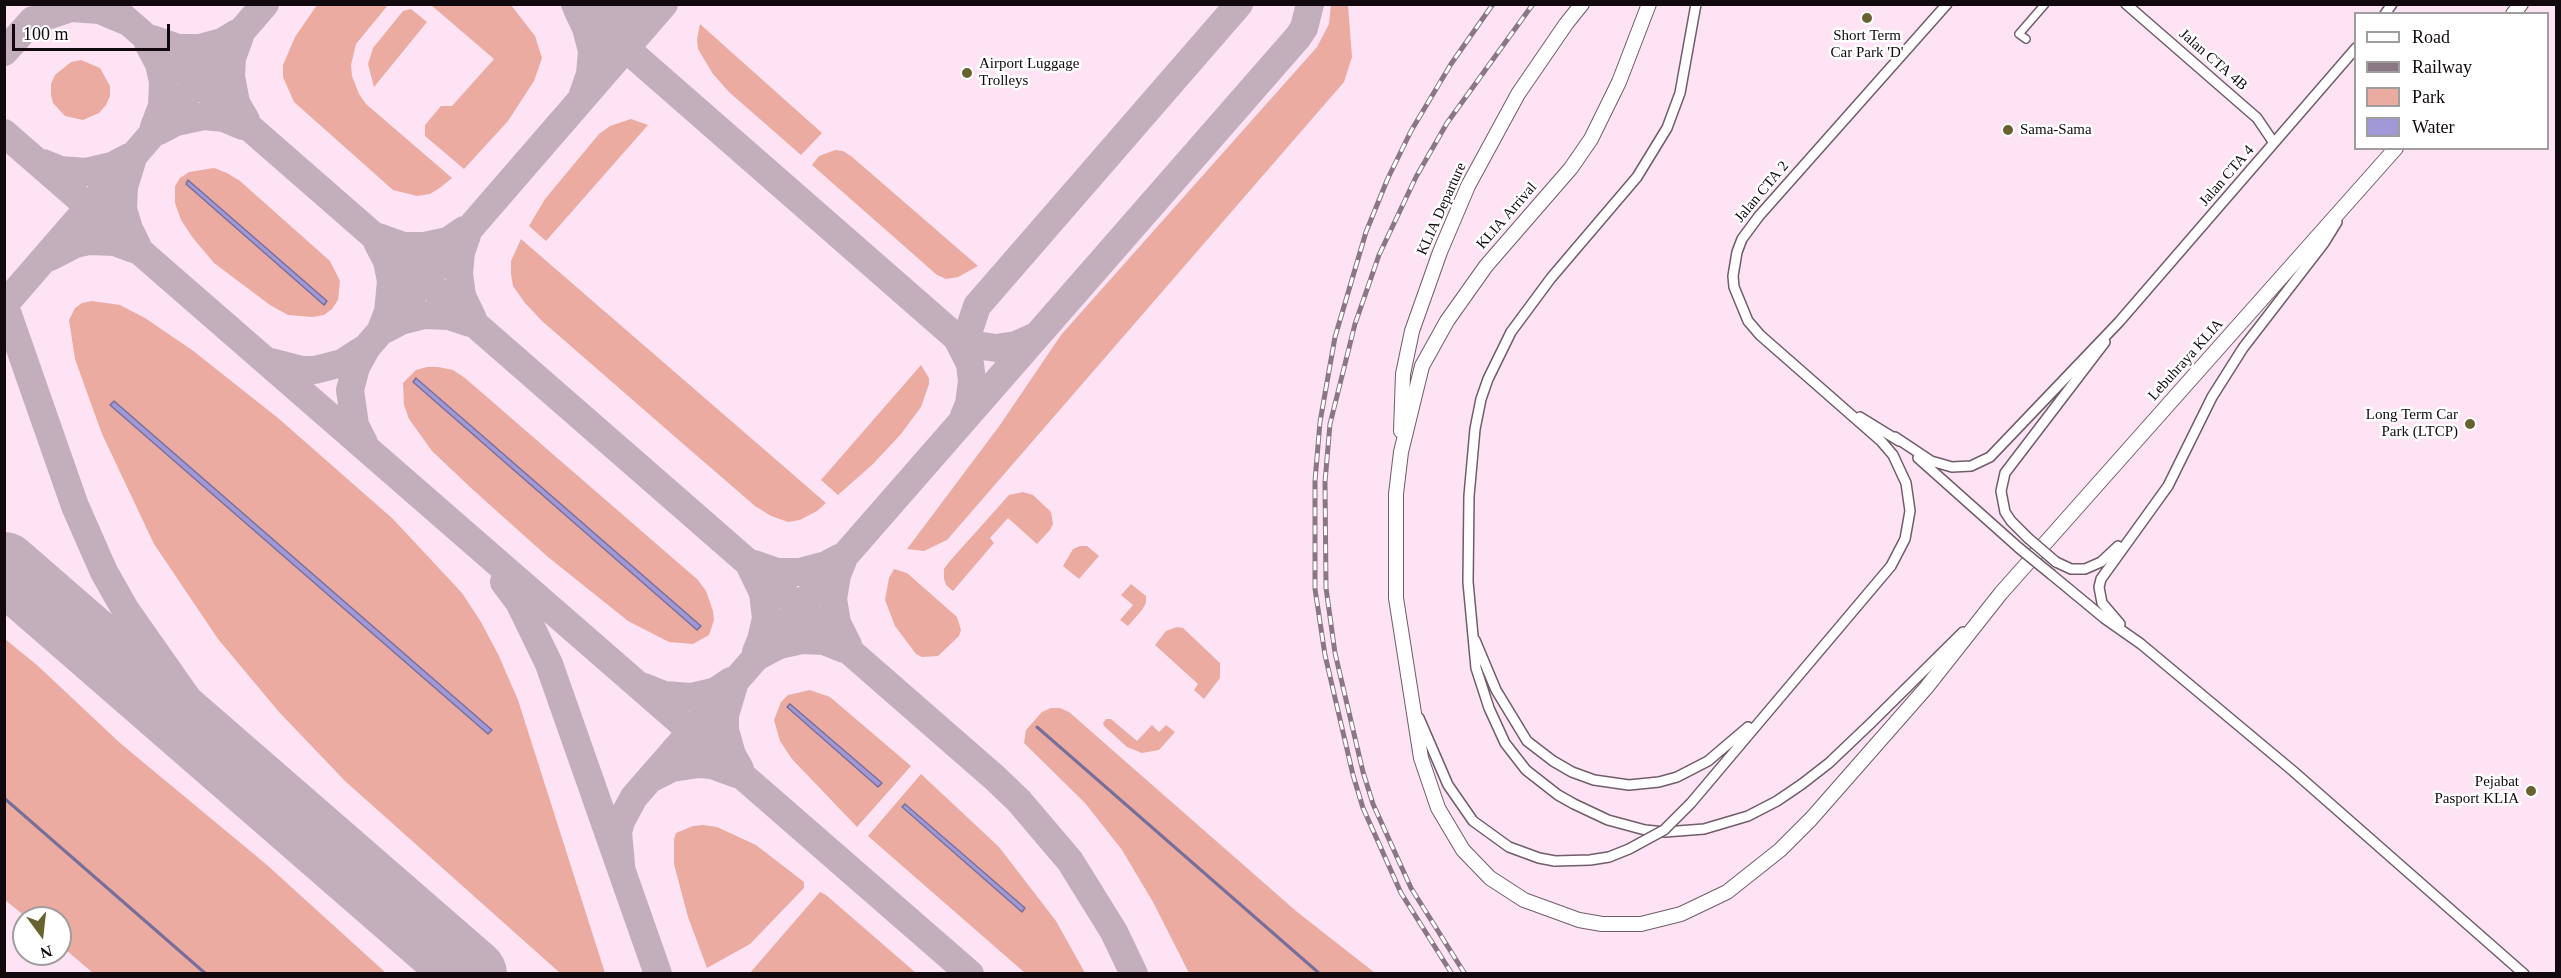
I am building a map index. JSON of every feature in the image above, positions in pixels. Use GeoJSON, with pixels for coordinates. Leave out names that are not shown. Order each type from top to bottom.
{"type":"FeatureCollection","features":[{"type":"Feature","properties":{"kind":"main road","name":"KLIA Departure"},"geometry":{"type":"LineString","coordinates":[[1401,452],[1403,374],[1412,331],[1440,252],[1468,186],[1509,110],[1542,57],[1582,4]]}},
{"type":"Feature","properties":{"kind":"main road","name":"KLIA Arrival"},"geometry":{"type":"LineString","coordinates":[[1401,452],[1422,366],[1447,321],[1485,266],[1571,168],[1591,139],[1619,82],[1648,4]]}},
{"type":"Feature","properties":{"kind":"main road","name":"Lebuhraya KLIA"},"geometry":{"type":"LineString","coordinates":[[1401,452],[1396,494],[1396,598],[1421,758],[1430,787],[1446,824],[1462,850],[1475,865],[1524,900],[1559,915],[1602,924],[1641,924],[1661,920],[1690,911],[1727,892],[1780,850],[1811,819],[1926,688],[2001,593],[2394,150]]}},
{"type":"Feature","properties":{"kind":"street"},"geometry":{"type":"LineString","coordinates":[[1696,4],[1680,93],[1667,129],[1626,191],[1551,278],[1511,332],[1488,379],[1475,429],[1469,496],[1468,582],[1476,668],[1489,708],[1505,743],[1526,770],[1558,795],[1589,812],[1645,830],[1681,831],[1724,824],[1748,816],[1802,784],[1829,763],[1918,678],[2001,593]]}},
{"type":"Feature","properties":{"kind":"street","name":"Jalan CTA 2"},"geometry":{"type":"LineString","coordinates":[[1842,407],[1760,335],[1748,321],[1734,287],[1733,276],[1737,252],[1742,239],[1759,216],[1947,4]]}},
{"type":"Feature","properties":{"kind":"street"},"geometry":{"type":"LineString","coordinates":[[2026,39],[2019,34],[2045,4]]}},
{"type":"Feature","properties":{"kind":"street","name":"Jalan CTA 4B"},"geometry":{"type":"LineString","coordinates":[[2126,4],[2257,118],[2274,143]]}},
{"type":"Feature","properties":{"kind":"street","name":"Jalan CTA 4"},"geometry":{"type":"LineString","coordinates":[[2119,322],[2354,49]]}},
{"type":"Feature","properties":{"kind":"street"},"geometry":{"type":"LineString","coordinates":[[2350,199],[2324,243],[2244,348],[2212,397],[2168,486],[2136,527],[2101,579],[2099,595],[2106,610],[2141,644],[2293,771],[2524,974]]}},
{"type":"Feature","properties":{"kind":"street"},"geometry":{"type":"LineString","coordinates":[[1842,407],[1941,465],[1962,468],[1990,457],[2119,322]]}},
{"type":"Feature","properties":{"kind":"street"},"geometry":{"type":"LineString","coordinates":[[2119,322],[2005,473],[2001,491],[2005,512],[2010,521],[2056,562],[2071,569],[2092,567],[2110,554],[2136,527]]}},
{"type":"Feature","properties":{"kind":"street"},"geometry":{"type":"LineString","coordinates":[[1410,696],[1448,785],[1473,821],[1509,847],[1539,858],[1556,861],[1590,860],[1609,857],[1629,849],[1664,830],[1692,803],[1887,572],[1899,554],[1909,526],[1909,498],[1906,483],[1897,462],[1881,441],[1842,407]]}},
{"type":"Feature","properties":{"kind":"street"},"geometry":{"type":"LineString","coordinates":[[1895,437],[2019,548],[2104,618],[2141,644]]}},
{"type":"Feature","properties":{"kind":"street"},"geometry":{"type":"LineString","coordinates":[[1473,635],[1496,690],[1527,741],[1552,761],[1572,772],[1612,783],[1629,785],[1659,782],[1693,770],[1732,742],[1780,696]]}},
{"type":"Feature","properties":{"kind":"green space"},"geometry":{"type":"Polygon","coordinates":[[[317,5],[388,5],[356,44],[351,65],[352,76],[366,104],[452,178],[441,187],[430,194],[417,196],[393,190],[294,102],[283,77],[283,65],[295,37],[317,5]]]}},
{"type":"Feature","properties":{"kind":"green space"},"geometry":{"type":"Polygon","coordinates":[[[431,5],[511,5],[535,36],[542,58],[534,81],[508,121],[464,169],[425,136],[425,125],[441,106],[452,106],[494,59],[431,5]]]}},
{"type":"Feature","properties":{"kind":"green space"},"geometry":{"type":"Polygon","coordinates":[[[1331,5],[1348,5],[1352,57],[1344,82],[947,540],[924,551],[907,549],[1000,425],[1061,335],[1317,47],[1329,24],[1331,5]]]}},
{"type":"Feature","properties":{"kind":"green space"},"geometry":{"type":"Polygon","coordinates":[[[411,9],[427,22],[374,87],[368,64],[373,48],[403,11],[411,9]]]}},
{"type":"Feature","properties":{"kind":"green space"},"geometry":{"type":"Polygon","coordinates":[[[700,24],[822,133],[801,155],[729,92],[713,74],[698,49],[700,24]]]}},
{"type":"Feature","properties":{"kind":"green space"},"geometry":{"type":"Polygon","coordinates":[[[81,60],[100,68],[110,86],[110,96],[106,105],[99,113],[83,120],[65,116],[53,103],[51,95],[51,84],[55,75],[71,62],[81,60]]]}},
{"type":"Feature","properties":{"kind":"green space"},"geometry":{"type":"Polygon","coordinates":[[[631,119],[648,125],[546,241],[529,226],[545,199],[599,134],[610,126],[631,119]]]}},
{"type":"Feature","properties":{"kind":"green space"},"geometry":{"type":"Polygon","coordinates":[[[835,150],[843,151],[851,156],[978,266],[958,277],[946,279],[937,275],[812,165],[819,156],[835,150]]]}},
{"type":"Feature","properties":{"kind":"green space"},"geometry":{"type":"Polygon","coordinates":[[[214,168],[240,181],[330,261],[340,281],[338,300],[332,309],[324,315],[313,317],[288,315],[270,305],[214,263],[193,238],[181,220],[175,203],[175,186],[180,178],[189,172],[214,168]]]}},
{"type":"Feature","properties":{"kind":"green space"},"geometry":{"type":"Polygon","coordinates":[[[521,239],[826,503],[800,520],[788,522],[771,516],[755,506],[681,442],[542,321],[525,303],[513,286],[511,274],[511,261],[521,239]]]}},
{"type":"Feature","properties":{"kind":"green space"},"geometry":{"type":"Polygon","coordinates":[[[92,301],[120,305],[145,318],[192,350],[278,418],[393,519],[462,593],[498,654],[518,700],[605,973],[560,973],[345,781],[279,712],[218,639],[154,544],[102,434],[75,359],[69,320],[75,308],[82,303],[92,301]],[[113,401],[110,405],[488,734],[491,730],[113,401]]]}},
{"type":"Feature","properties":{"kind":"green space"},"geometry":{"type":"Polygon","coordinates":[[[921,365],[929,378],[929,384],[921,407],[901,434],[873,464],[838,495],[821,480],[921,365]]]}},
{"type":"Feature","properties":{"kind":"green space"},"geometry":{"type":"Polygon","coordinates":[[[438,367],[453,370],[465,378],[698,580],[706,591],[713,611],[714,620],[709,635],[693,644],[669,642],[628,621],[548,557],[471,488],[432,451],[409,419],[404,405],[403,383],[416,370],[438,367]],[[417,378],[413,382],[697,629],[700,627],[417,378]]]}},
{"type":"Feature","properties":{"kind":"green space"},"geometry":{"type":"Polygon","coordinates":[[[1023,492],[1033,495],[1051,512],[1053,524],[1050,530],[1037,544],[1008,518],[990,538],[994,543],[953,591],[946,585],[944,569],[1009,495],[1023,492]]]}},
{"type":"Feature","properties":{"kind":"green space"},"geometry":{"type":"Polygon","coordinates":[[[1087,546],[1099,556],[1079,579],[1063,566],[1073,549],[1087,546]]]}},
{"type":"Feature","properties":{"kind":"green space"},"geometry":{"type":"Polygon","coordinates":[[[894,569],[907,573],[957,617],[961,630],[959,636],[938,656],[922,657],[916,654],[895,626],[885,600],[889,578],[894,569]]]}},
{"type":"Feature","properties":{"kind":"green space"},"geometry":{"type":"Polygon","coordinates":[[[1131,584],[1146,596],[1146,603],[1128,626],[1120,620],[1133,605],[1121,595],[1131,584]]]}},
{"type":"Feature","properties":{"kind":"green space"},"geometry":{"type":"Polygon","coordinates":[[[1177,627],[1183,628],[1220,663],[1220,678],[1204,699],[1194,690],[1198,684],[1155,645],[1166,631],[1177,627]]]}},
{"type":"Feature","properties":{"kind":"green space"},"geometry":{"type":"Polygon","coordinates":[[[5,639],[38,666],[120,743],[267,865],[386,973],[93,973],[72,955],[72,906],[12,906],[5,900],[5,639]]]}},
{"type":"Feature","properties":{"kind":"green space"},"geometry":{"type":"Polygon","coordinates":[[[810,690],[830,697],[911,766],[857,827],[792,759],[780,741],[774,720],[781,702],[788,695],[810,690]],[[790,704],[787,707],[879,786],[881,783],[790,704]]]}},
{"type":"Feature","properties":{"kind":"green space"},"geometry":{"type":"Polygon","coordinates":[[[1051,708],[1060,708],[1069,712],[1296,911],[1375,973],[1189,973],[1153,902],[1122,850],[1085,803],[1024,743],[1026,730],[1042,712],[1051,708]]]}},
{"type":"Feature","properties":{"kind":"green space"},"geometry":{"type":"Polygon","coordinates":[[[1106,719],[1111,719],[1137,741],[1152,725],[1159,732],[1166,725],[1175,732],[1159,750],[1142,753],[1127,747],[1104,726],[1106,719]]]}},
{"type":"Feature","properties":{"kind":"green space"},"geometry":{"type":"Polygon","coordinates":[[[921,774],[999,847],[1056,921],[1085,973],[1025,973],[868,836],[921,774]],[[906,804],[902,808],[1022,912],[1025,908],[906,804]]]}},
{"type":"Feature","properties":{"kind":"green space"},"geometry":{"type":"Polygon","coordinates":[[[693,826],[717,827],[756,845],[804,882],[804,888],[750,944],[707,968],[688,917],[674,864],[676,833],[693,826]]]}},
{"type":"Feature","properties":{"kind":"green space"},"geometry":{"type":"Polygon","coordinates":[[[820,892],[826,895],[916,973],[749,974],[820,892]]]}},
{"type":"Feature","properties":{"kind":"water"},"geometry":{"type":"Polygon","coordinates":[[[188,180],[327,301],[324,305],[186,184],[188,180]]]}},
{"type":"Feature","properties":{"kind":"water"},"geometry":{"type":"Polygon","coordinates":[[[416,378],[701,626],[697,630],[413,382],[416,378]]]}},
{"type":"Feature","properties":{"kind":"water"},"geometry":{"type":"Polygon","coordinates":[[[114,401],[492,730],[488,734],[110,405],[114,401]]]}},
{"type":"Feature","properties":{"kind":"water"},"geometry":{"type":"Polygon","coordinates":[[[790,704],[882,783],[878,787],[787,707],[790,704]]]}},
{"type":"Feature","properties":{"kind":"water"},"geometry":{"type":"Polygon","coordinates":[[[905,804],[1025,908],[1022,912],[902,807],[905,804]]]}},
{"type":"Feature","properties":{"kind":"waterway"},"geometry":{"type":"LineString","coordinates":[[1037,727],[1320,974]]}},
{"type":"Feature","properties":{"kind":"waterway"},"geometry":{"type":"LineString","coordinates":[[4,798],[206,974]]}},
{"type":"Feature","properties":{"kind":"taxiway"},"geometry":{"type":"LineString","coordinates":[[108,4],[995,778],[1019,801],[1070,861],[1114,932],[1134,974]]}},
{"type":"Feature","properties":{"kind":"taxiway"},"geometry":{"type":"LineString","coordinates":[[4,305],[265,4]]}},
{"type":"Feature","properties":{"kind":"taxiway"},"geometry":{"type":"LineString","coordinates":[[575,4],[957,338],[970,364],[972,381],[969,404],[964,416]]}},
{"type":"Feature","properties":{"kind":"taxiway"},"geometry":{"type":"LineString","coordinates":[[581,6],[601,14],[626,15],[660,4]]}},
{"type":"Feature","properties":{"kind":"taxiway"},"geometry":{"type":"LineString","coordinates":[[364,443],[355,425],[350,390],[356,367],[367,347],[664,4]]}},
{"type":"Feature","properties":{"kind":"taxiway"},"geometry":{"type":"LineString","coordinates":[[969,362],[967,336],[977,306],[1239,4]]}},
{"type":"Feature","properties":{"kind":"taxiway"},"geometry":{"type":"LineString","coordinates":[[621,865],[618,832],[621,821],[634,797],[1298,37],[1304,28],[1310,4]]}},
{"type":"Feature","properties":{"kind":"taxiway"},"geometry":{"type":"LineString","coordinates":[[22,32],[41,18],[71,8],[100,10],[126,21]]}},
{"type":"Feature","properties":{"kind":"taxiway"},"geometry":{"type":"LineString","coordinates":[[577,9],[586,28],[592,51],[590,74],[583,94]]}},
{"type":"Feature","properties":{"kind":"taxiway"},"geometry":{"type":"LineString","coordinates":[[4,52],[33,20]]}},
{"type":"Feature","properties":{"kind":"taxiway"},"geometry":{"type":"LineString","coordinates":[[152,39],[178,48],[200,48],[222,42],[237,33]]}},
{"type":"Feature","properties":{"kind":"taxiway"},"geometry":{"type":"LineString","coordinates":[[240,36],[232,58],[231,76],[236,103],[246,120]]}},
{"type":"Feature","properties":{"kind":"taxiway"},"geometry":{"type":"LineString","coordinates":[[148,43],[159,64],[163,82],[162,106],[154,127]]}},
{"type":"Feature","properties":{"kind":"taxiway"},"geometry":{"type":"LineString","coordinates":[[159,131],[176,122],[204,116],[224,118],[243,126]]}},
{"type":"Feature","properties":{"kind":"taxiway"},"geometry":{"type":"LineString","coordinates":[[4,133],[970,974]]}},
{"type":"Feature","properties":{"kind":"taxiway"},"geometry":{"type":"LineString","coordinates":[[43,163],[60,170],[86,172],[112,166],[129,157]]}},
{"type":"Feature","properties":{"kind":"taxiway"},"geometry":{"type":"LineString","coordinates":[[132,161],[124,187],[123,209],[137,245]]}},
{"type":"Feature","properties":{"kind":"taxiway"},"geometry":{"type":"LineString","coordinates":[[378,237],[403,246],[424,246],[448,241],[464,230]]}},
{"type":"Feature","properties":{"kind":"taxiway"},"geometry":{"type":"LineString","coordinates":[[467,235],[461,252],[459,274],[462,296],[473,319]]}},
{"type":"Feature","properties":{"kind":"taxiway"},"geometry":{"type":"LineString","coordinates":[[50,257],[75,244],[89,241],[115,242],[134,249]]}},
{"type":"Feature","properties":{"kind":"taxiway"},"geometry":{"type":"LineString","coordinates":[[377,242],[387,261],[391,281],[388,312],[382,327]]}},
{"type":"Feature","properties":{"kind":"taxiway"},"geometry":{"type":"LineString","coordinates":[[4,303],[75,506],[104,572],[125,609],[193,706],[250,781]]}},
{"type":"Feature","properties":{"kind":"taxiway"},"geometry":{"type":"LineString","coordinates":[[386,329],[401,321],[424,315],[449,316],[470,323]]}},
{"type":"Feature","properties":{"kind":"taxiway"},"geometry":{"type":"LineString","coordinates":[[953,333],[976,345],[996,348],[1016,345],[1036,336]]}},
{"type":"Feature","properties":{"kind":"taxiway"},"geometry":{"type":"LineString","coordinates":[[271,362],[302,370],[315,370],[342,363],[367,347]]}},
{"type":"Feature","properties":{"kind":"taxiway"},"geometry":{"type":"LineString","coordinates":[[754,564],[777,572],[800,572],[826,565],[839,558]]}},
{"type":"Feature","properties":{"kind":"taxiway"},"geometry":{"type":"LineString","coordinates":[[843,560],[837,575],[833,599],[837,623],[848,645]]}},
{"type":"Feature","properties":{"kind":"taxiway"},"geometry":{"type":"LineString","coordinates":[[751,568],[763,593],[766,618],[756,652]]}},
{"type":"Feature","properties":{"kind":"taxiway"},"geometry":{"type":"LineString","coordinates":[[504,582],[519,602],[549,664],[658,974]]}},
{"type":"Feature","properties":{"kind":"taxiway"},"geometry":{"type":"LineString","coordinates":[[760,655],[779,645],[802,640],[824,641],[844,649]]}},
{"type":"Feature","properties":{"kind":"taxiway"},"geometry":{"type":"LineString","coordinates":[[644,687],[664,695],[691,697],[716,691],[731,681]]}},
{"type":"Feature","properties":{"kind":"taxiway"},"geometry":{"type":"LineString","coordinates":[[734,685],[725,715],[725,730],[732,755],[740,769]]}},
{"type":"Feature","properties":{"kind":"taxiway"},"geometry":{"type":"LineString","coordinates":[[652,778],[672,768],[699,764],[712,765],[737,774]]}},
{"type":"Feature","properties":{"kind":"runway"},"geometry":{"type":"LineString","coordinates":[[4,567],[472,974]]}},
{"type":"Feature","properties":{"kind":"railway"},"geometry":{"type":"LineString","coordinates":[[1452,974],[1401,893],[1363,808],[1353,775],[1325,655],[1315,589],[1315,481],[1320,422],[1335,337],[1366,232],[1388,178],[1411,131],[1451,64],[1493,4]]}},
{"type":"Feature","properties":{"kind":"railway"},"geometry":{"type":"LineString","coordinates":[[1465,974],[1411,888],[1373,804],[1363,772],[1335,653],[1326,588],[1325,482],[1330,424],[1355,324],[1379,255],[1416,177],[1447,123],[1533,4]]}},
{"type":"Feature","properties":{"kind":"place","name":"Short Term Car Park 'D'"},"geometry":{"type":"Point","coordinates":[1867,18]}},
{"type":"Feature","properties":{"kind":"place","name":"Airport Luggage Trolleys"},"geometry":{"type":"Point","coordinates":[967,73]}},
{"type":"Feature","properties":{"kind":"place","name":"Sama-Sama"},"geometry":{"type":"Point","coordinates":[2008,130]}},
{"type":"Feature","properties":{"kind":"place","name":"Long Term Car Park (LTCP)"},"geometry":{"type":"Point","coordinates":[2470,424]}},
{"type":"Feature","properties":{"kind":"place","name":"Pejabat Pasport KLIA"},"geometry":{"type":"Point","coordinates":[2531,791]}}]}
